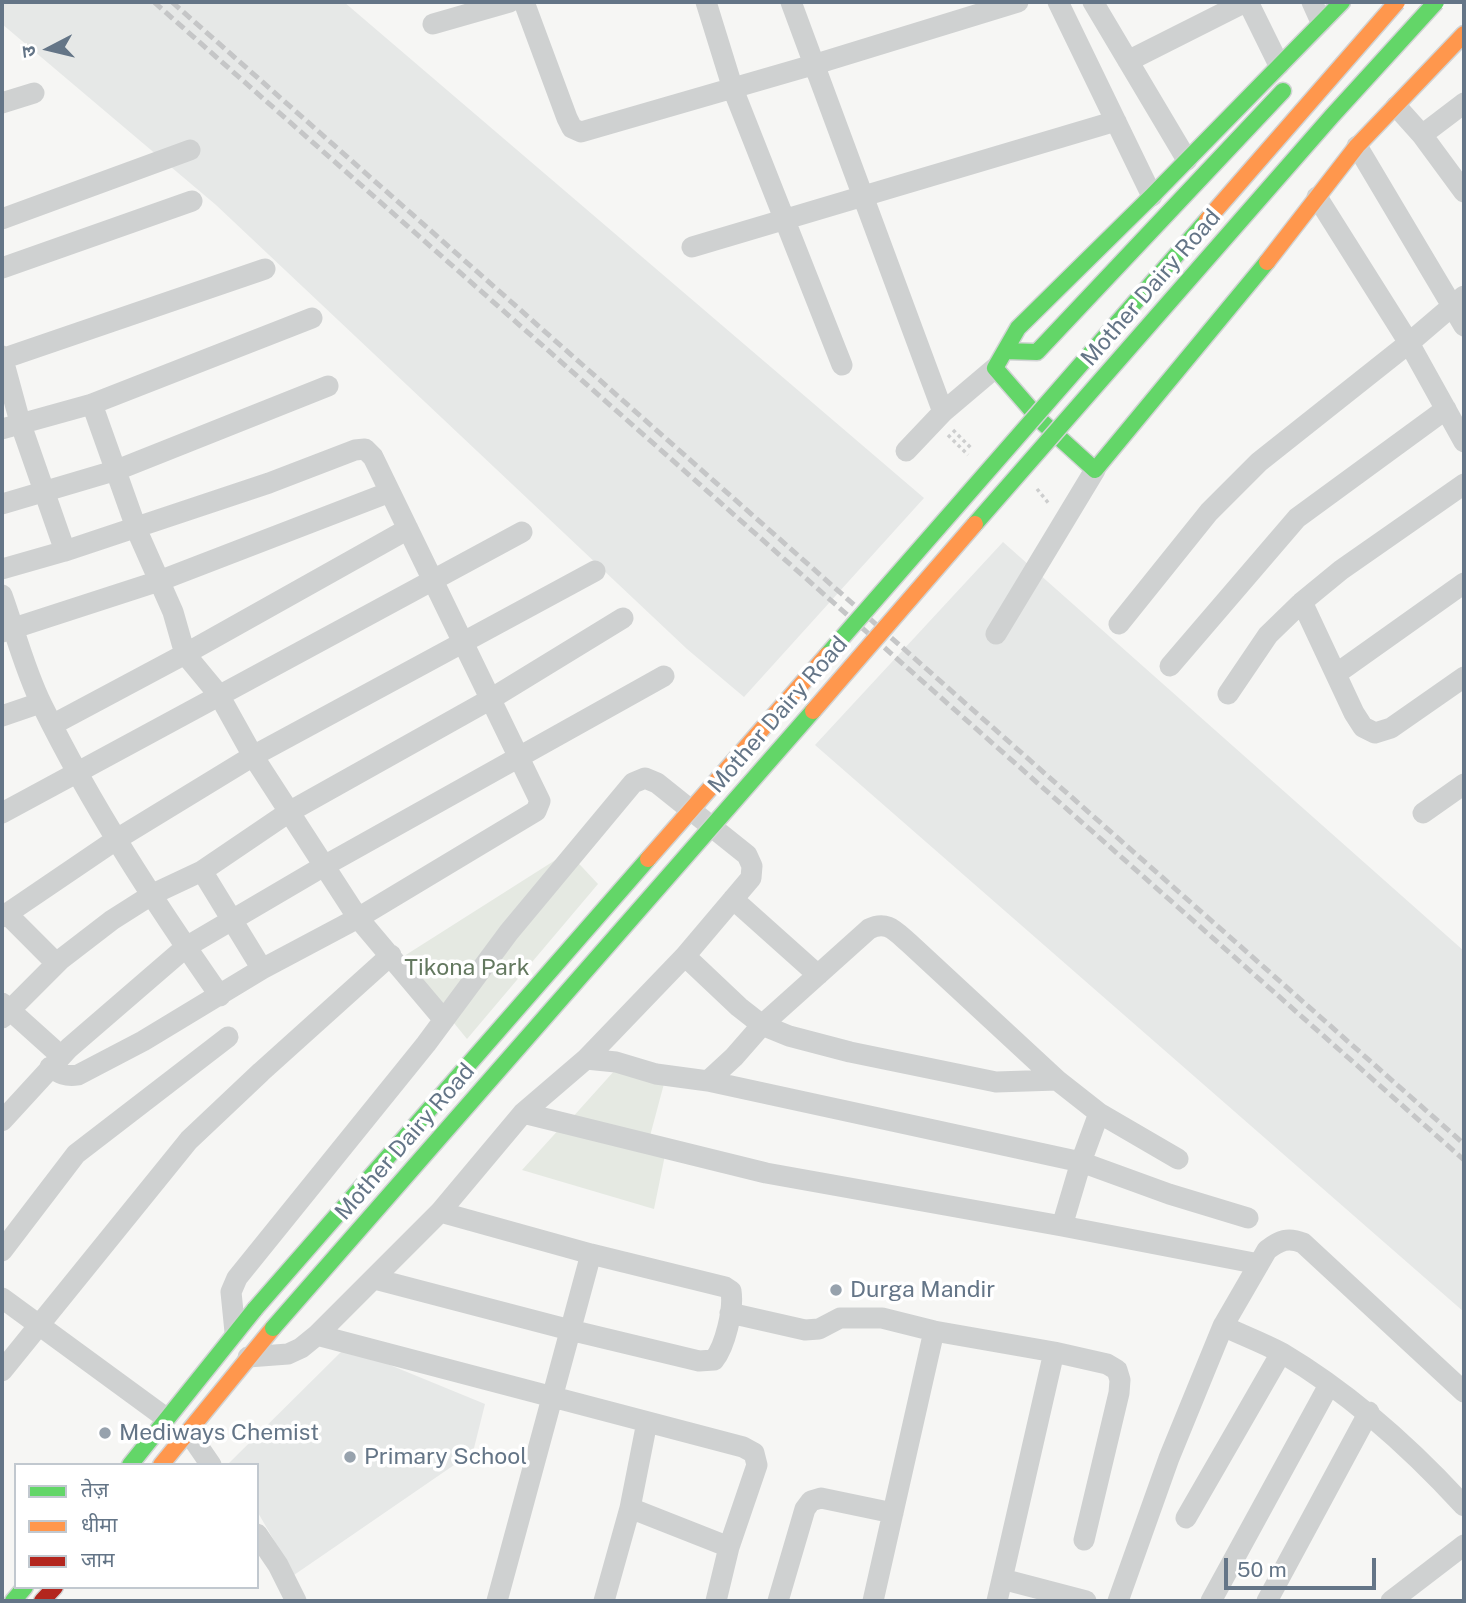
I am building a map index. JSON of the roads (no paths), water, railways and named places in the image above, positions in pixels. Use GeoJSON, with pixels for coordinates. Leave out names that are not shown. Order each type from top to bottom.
{"type":"FeatureCollection","features":[{"type":"Feature","properties":{"kind":"main road"},"geometry":{"type":"LineString","coordinates":[[1000,360],[1037,352],[1287,71],[1321,23],[1342,2]]}},
{"type":"Feature","properties":{"kind":"main road","name":"Mother Dairy Road"},"geometry":{"type":"LineString","coordinates":[[132,1463],[255,1308],[1397,2]]}},
{"type":"Feature","properties":{"kind":"main road","name":"Mother Dairy Road"},"geometry":{"type":"LineString","coordinates":[[163,1463],[273,1328],[1332,116],[1436,2]]}},
{"type":"Feature","properties":{"kind":"main road"},"geometry":{"type":"LineString","coordinates":[[1000,360],[1015,394],[1071,451],[1095,471],[1242,293],[1357,146],[1464,34]]}},
{"type":"Feature","properties":{"kind":"main road"},"geometry":{"type":"LineString","coordinates":[[1000,360],[1018,328],[1186,160],[1287,71]]}},
{"type":"Feature","properties":{"kind":"street"},"geometry":{"type":"LineString","coordinates":[[433,24],[510,2]]}},
{"type":"Feature","properties":{"kind":"street"},"geometry":{"type":"LineString","coordinates":[[524,2],[566,118],[572,128],[581,132],[733,89],[1018,2]]}},
{"type":"Feature","properties":{"kind":"street"},"geometry":{"type":"LineString","coordinates":[[706,2],[733,89],[842,365]]}},
{"type":"Feature","properties":{"kind":"street"},"geometry":{"type":"LineString","coordinates":[[791,2],[948,421]]}},
{"type":"Feature","properties":{"kind":"street"},"geometry":{"type":"LineString","coordinates":[[1058,2],[1152,196]]}},
{"type":"Feature","properties":{"kind":"street"},"geometry":{"type":"LineString","coordinates":[[1093,2],[1186,160]]}},
{"type":"Feature","properties":{"kind":"street"},"geometry":{"type":"LineString","coordinates":[[1128,61],[1246,2],[1287,71]]}},
{"type":"Feature","properties":{"kind":"street"},"geometry":{"type":"LineString","coordinates":[[1312,2],[1321,23]]}},
{"type":"Feature","properties":{"kind":"street"},"geometry":{"type":"LineString","coordinates":[[2,103],[34,93]]}},
{"type":"Feature","properties":{"kind":"street"},"geometry":{"type":"LineString","coordinates":[[1422,135],[1464,103]]}},
{"type":"Feature","properties":{"kind":"street"},"geometry":{"type":"LineString","coordinates":[[1396,106],[1422,135],[1464,192]]}},
{"type":"Feature","properties":{"kind":"street"},"geometry":{"type":"LineString","coordinates":[[692,247],[1116,121]]}},
{"type":"Feature","properties":{"kind":"street"},"geometry":{"type":"LineString","coordinates":[[1357,146],[1458,301],[1464,326]]}},
{"type":"Feature","properties":{"kind":"street"},"geometry":{"type":"LineString","coordinates":[[2,219],[190,150]]}},
{"type":"Feature","properties":{"kind":"street"},"geometry":{"type":"LineString","coordinates":[[1317,197],[1409,343],[1464,442]]}},
{"type":"Feature","properties":{"kind":"street"},"geometry":{"type":"LineString","coordinates":[[2,268],[192,201]]}},
{"type":"Feature","properties":{"kind":"street"},"geometry":{"type":"LineString","coordinates":[[65,551],[44,491],[11,426],[2,358],[265,269]]}},
{"type":"Feature","properties":{"kind":"street"},"geometry":{"type":"LineString","coordinates":[[1119,624],[1209,512],[1259,462],[1458,301]]}},
{"type":"Feature","properties":{"kind":"street"},"geometry":{"type":"LineString","coordinates":[[11,426],[92,404],[312,318]]}},
{"type":"Feature","properties":{"kind":"street"},"geometry":{"type":"LineString","coordinates":[[906,451],[948,421],[1000,360]]}},
{"type":"Feature","properties":{"kind":"street"},"geometry":{"type":"LineString","coordinates":[[2,504],[117,470],[328,386]]}},
{"type":"Feature","properties":{"kind":"street"},"geometry":{"type":"LineString","coordinates":[[92,404],[136,527],[173,612],[185,654],[219,695],[253,756],[358,918],[444,1020]]}},
{"type":"Feature","properties":{"kind":"street"},"geometry":{"type":"LineString","coordinates":[[1170,666],[1297,518],[1446,409]]}},
{"type":"Feature","properties":{"kind":"street"},"geometry":{"type":"LineString","coordinates":[[2,569],[65,551],[269,483],[355,450],[365,449],[373,457],[489,700],[540,801],[536,811],[358,918],[262,969],[143,1041],[78,1075],[59,1074],[56,1062],[4,1010],[56,963],[112,920],[152,895],[202,871],[289,812],[489,700],[623,618]]}},
{"type":"Feature","properties":{"kind":"street"},"geometry":{"type":"LineString","coordinates":[[996,634],[1095,471]]}},
{"type":"Feature","properties":{"kind":"street"},"geometry":{"type":"LineString","coordinates":[[1228,694],[1268,635],[1302,602],[1342,570],[1464,485]]}},
{"type":"Feature","properties":{"kind":"street"},"geometry":{"type":"LineString","coordinates":[[8,630],[159,581],[390,492]]}},
{"type":"Feature","properties":{"kind":"street"},"geometry":{"type":"LineString","coordinates":[[52,725],[408,529]]}},
{"type":"Feature","properties":{"kind":"street"},"geometry":{"type":"LineString","coordinates":[[2,813],[522,532]]}},
{"type":"Feature","properties":{"kind":"street"},"geometry":{"type":"LineString","coordinates":[[56,963],[4,915],[117,839],[253,756],[594,571]]}},
{"type":"Feature","properties":{"kind":"street"},"geometry":{"type":"LineString","coordinates":[[1336,674],[1464,583]]}},
{"type":"Feature","properties":{"kind":"street"},"geometry":{"type":"LineString","coordinates":[[2,595],[8,630],[40,703],[117,839],[220,996]]}},
{"type":"Feature","properties":{"kind":"street"},"geometry":{"type":"LineString","coordinates":[[1302,602],[1363,727],[1376,733],[1391,728],[1464,677]]}},
{"type":"Feature","properties":{"kind":"street"},"geometry":{"type":"LineString","coordinates":[[5,1111],[186,947],[324,866],[664,676]]}},
{"type":"Feature","properties":{"kind":"street"},"geometry":{"type":"LineString","coordinates":[[2,716],[40,703]]}},
{"type":"Feature","properties":{"kind":"street"},"geometry":{"type":"LineString","coordinates":[[235,1332],[231,1292],[237,1278],[444,1020],[509,932],[633,783],[645,778],[657,783],[747,855],[752,866],[751,878],[685,956],[586,1059],[523,1113],[440,1212],[375,1279],[302,1348],[288,1354],[248,1357]]}},
{"type":"Feature","properties":{"kind":"street"},"geometry":{"type":"LineString","coordinates":[[1423,813],[1464,783]]}},
{"type":"Feature","properties":{"kind":"street"},"geometry":{"type":"LineString","coordinates":[[202,871],[262,969]]}},
{"type":"Feature","properties":{"kind":"street"},"geometry":{"type":"LineString","coordinates":[[733,899],[817,975]]}},
{"type":"Feature","properties":{"kind":"street"},"geometry":{"type":"LineString","coordinates":[[708,1081],[762,1025],[817,975],[869,929],[882,925],[890,927],[1057,1080],[1099,1113],[1178,1159]]}},
{"type":"Feature","properties":{"kind":"street"},"geometry":{"type":"LineString","coordinates":[[2,1371],[189,1140],[391,955]]}},
{"type":"Feature","properties":{"kind":"street"},"geometry":{"type":"LineString","coordinates":[[685,956],[762,1025],[789,1036],[950,1074],[996,1082],[1057,1080]]}},
{"type":"Feature","properties":{"kind":"street"},"geometry":{"type":"LineString","coordinates":[[2,1251],[76,1154],[228,1037]]}},
{"type":"Feature","properties":{"kind":"street"},"geometry":{"type":"LineString","coordinates":[[586,1059],[616,1062],[656,1074],[708,1081],[1082,1162],[1179,1197],[1248,1218]]}},
{"type":"Feature","properties":{"kind":"street"},"geometry":{"type":"LineString","coordinates":[[523,1113],[765,1173],[1259,1264]]}},
{"type":"Feature","properties":{"kind":"street"},"geometry":{"type":"LineString","coordinates":[[1062,1226],[1099,1113]]}},
{"type":"Feature","properties":{"kind":"street"},"geometry":{"type":"LineString","coordinates":[[375,1279],[570,1331],[699,1361],[714,1360],[721,1351],[733,1300],[731,1292],[725,1287],[591,1254],[440,1212]]}},
{"type":"Feature","properties":{"kind":"street"},"geometry":{"type":"LineString","coordinates":[[1118,1601],[1169,1458],[1223,1325],[1267,1250],[1278,1242],[1290,1238],[1303,1243],[1464,1392]]}},
{"type":"Feature","properties":{"kind":"street"},"geometry":{"type":"LineString","coordinates":[[497,1601],[591,1254]]}},
{"type":"Feature","properties":{"kind":"street"},"geometry":{"type":"LineString","coordinates":[[2,1298],[166,1418]]}},
{"type":"Feature","properties":{"kind":"street"},"geometry":{"type":"LineString","coordinates":[[730,1313],[805,1330],[819,1329],[840,1318],[882,1318],[934,1331],[1054,1352],[1107,1364],[1117,1370],[1120,1380],[1119,1393],[1084,1541]]}},
{"type":"Feature","properties":{"kind":"street"},"geometry":{"type":"LineString","coordinates":[[1223,1325],[1281,1353],[1369,1412],[1426,1464],[1464,1506]]}},
{"type":"Feature","properties":{"kind":"street"},"geometry":{"type":"LineString","coordinates":[[873,1601],[934,1331]]}},
{"type":"Feature","properties":{"kind":"street"},"geometry":{"type":"LineString","coordinates":[[317,1335],[743,1447],[754,1453],[757,1465],[729,1547],[716,1601]]}},
{"type":"Feature","properties":{"kind":"street"},"geometry":{"type":"LineString","coordinates":[[997,1601],[1054,1352]]}},
{"type":"Feature","properties":{"kind":"street"},"geometry":{"type":"LineString","coordinates":[[1186,1518],[1281,1353]]}},
{"type":"Feature","properties":{"kind":"street"},"geometry":{"type":"LineString","coordinates":[[1211,1601],[1329,1385]]}},
{"type":"Feature","properties":{"kind":"street"},"geometry":{"type":"LineString","coordinates":[[1267,1601],[1369,1412]]}},
{"type":"Feature","properties":{"kind":"street"},"geometry":{"type":"LineString","coordinates":[[604,1601],[630,1508],[647,1422]]}},
{"type":"Feature","properties":{"kind":"street"},"geometry":{"type":"LineString","coordinates":[[189,1433],[210,1463]]}},
{"type":"Feature","properties":{"kind":"street"},"geometry":{"type":"LineString","coordinates":[[778,1601],[805,1509],[811,1501],[821,1498],[893,1513]]}},
{"type":"Feature","properties":{"kind":"street"},"geometry":{"type":"LineString","coordinates":[[630,1508],[729,1547]]}},
{"type":"Feature","properties":{"kind":"street"},"geometry":{"type":"LineString","coordinates":[[259,1537],[278,1565],[296,1601]]}},
{"type":"Feature","properties":{"kind":"street"},"geometry":{"type":"LineString","coordinates":[[1391,1601],[1464,1545]]}},
{"type":"Feature","properties":{"kind":"street"},"geometry":{"type":"LineString","coordinates":[[1002,1578],[1086,1601]]}},
{"type":"Feature","properties":{"kind":"railway"},"geometry":{"type":"LineString","coordinates":[[154,2],[1464,1160]]}},
{"type":"Feature","properties":{"kind":"railway"},"geometry":{"type":"LineString","coordinates":[[172,2],[1464,1144]]}},
{"type":"Feature","properties":{"kind":"place","name":"Durga Mandir"},"geometry":{"type":"Point","coordinates":[836,1290]}},
{"type":"Feature","properties":{"kind":"place","name":"Mediways Chemist"},"geometry":{"type":"Point","coordinates":[105,1433]}},
{"type":"Feature","properties":{"kind":"place","name":"Primary School"},"geometry":{"type":"Point","coordinates":[350,1457]}},
{"type":"Feature","properties":{"kind":"park label","name":"Tikona Park"},"geometry":{"type":"Point","coordinates":[467,968]}}]}
